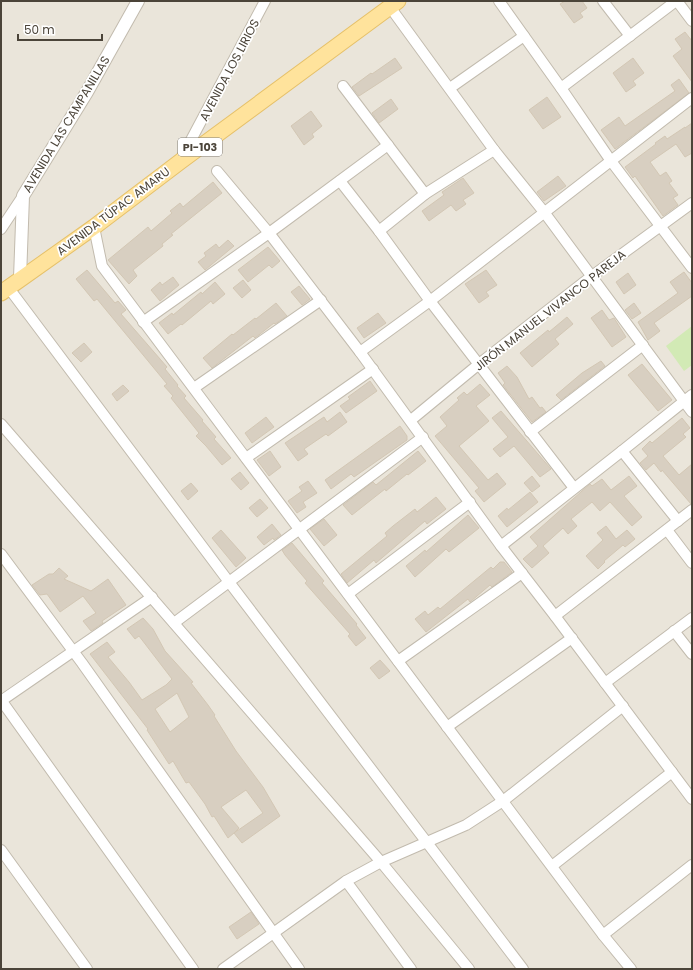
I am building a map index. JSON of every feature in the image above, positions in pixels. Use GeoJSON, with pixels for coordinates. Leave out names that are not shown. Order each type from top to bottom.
{"type":"FeatureCollection","features":[{"type":"Feature","properties":{"kind":"main road","name":"AVENIDA TÚPAC AMARU"},"geometry":{"type":"LineString","coordinates":[[5,290],[94,227],[180,161],[394,4]]}},
{"type":"Feature","properties":{"kind":"street","name":"AVENIDA LAS CAMPANILLAS"},"geometry":{"type":"LineString","coordinates":[[20,278],[23,196],[87,92],[138,1]]}},
{"type":"Feature","properties":{"kind":"street","name":"AVENIDA LOS LIRIOS"},"geometry":{"type":"LineString","coordinates":[[180,161],[265,1]]}},
{"type":"Feature","properties":{"kind":"street"},"geometry":{"type":"LineString","coordinates":[[499,1],[562,88],[611,161],[692,268]]}},
{"type":"Feature","properties":{"kind":"street"},"geometry":{"type":"LineString","coordinates":[[603,1],[630,36]]}},
{"type":"Feature","properties":{"kind":"street"},"geometry":{"type":"LineString","coordinates":[[562,88],[677,1],[692,21]]}},
{"type":"Feature","properties":{"kind":"street"},"geometry":{"type":"LineString","coordinates":[[394,4],[450,88],[494,150],[544,212],[643,346],[688,398],[692,412]]}},
{"type":"Feature","properties":{"kind":"street"},"geometry":{"type":"LineString","coordinates":[[450,88],[524,36]]}},
{"type":"Feature","properties":{"kind":"street"},"geometry":{"type":"LineString","coordinates":[[344,86],[425,194]]}},
{"type":"Feature","properties":{"kind":"street"},"geometry":{"type":"LineString","coordinates":[[360,352],[430,301],[692,98]]}},
{"type":"Feature","properties":{"kind":"street"},"geometry":{"type":"LineString","coordinates":[[143,322],[269,233],[388,145]]}},
{"type":"Feature","properties":{"kind":"street"},"geometry":{"type":"LineString","coordinates":[[379,231],[425,194],[494,150]]}},
{"type":"Feature","properties":{"kind":"street"},"geometry":{"type":"LineString","coordinates":[[217,170],[269,233],[321,300],[411,420],[501,546],[556,616],[690,794]]}},
{"type":"Feature","properties":{"kind":"street"},"geometry":{"type":"LineString","coordinates":[[340,181],[574,488]]}},
{"type":"Feature","properties":{"kind":"street"},"geometry":{"type":"LineString","coordinates":[[1,229],[23,196]]}},
{"type":"Feature","properties":{"kind":"street","name":"JIRÓN MANUEL VIVANCO PAREJA"},"geometry":{"type":"LineString","coordinates":[[411,420],[479,364],[592,276],[692,203]]}},
{"type":"Feature","properties":{"kind":"street"},"geometry":{"type":"LineString","coordinates":[[94,227],[102,266],[603,935],[631,969]]}},
{"type":"Feature","properties":{"kind":"street"},"geometry":{"type":"LineString","coordinates":[[5,290],[523,969]]}},
{"type":"Feature","properties":{"kind":"street"},"geometry":{"type":"LineString","coordinates":[[194,388],[321,300]]}},
{"type":"Feature","properties":{"kind":"street"},"geometry":{"type":"LineString","coordinates":[[530,432],[643,346]]}},
{"type":"Feature","properties":{"kind":"street"},"geometry":{"type":"LineString","coordinates":[[246,458],[373,369]]}},
{"type":"Feature","properties":{"kind":"street"},"geometry":{"type":"LineString","coordinates":[[501,546],[622,452],[688,398]]}},
{"type":"Feature","properties":{"kind":"street"},"geometry":{"type":"LineString","coordinates":[[1,424],[381,862],[469,969]]}},
{"type":"Feature","properties":{"kind":"street"},"geometry":{"type":"LineString","coordinates":[[174,623],[423,437]]}},
{"type":"Feature","properties":{"kind":"street"},"geometry":{"type":"LineString","coordinates":[[622,452],[678,521]]}},
{"type":"Feature","properties":{"kind":"street"},"geometry":{"type":"LineString","coordinates":[[348,594],[470,502]]}},
{"type":"Feature","properties":{"kind":"street"},"geometry":{"type":"LineString","coordinates":[[556,616],[692,510]]}},
{"type":"Feature","properties":{"kind":"street"},"geometry":{"type":"LineString","coordinates":[[667,530],[692,563]]}},
{"type":"Feature","properties":{"kind":"street"},"geometry":{"type":"LineString","coordinates":[[1,554],[73,651],[299,969]]}},
{"type":"Feature","properties":{"kind":"street"},"geometry":{"type":"LineString","coordinates":[[398,661],[522,573]]}},
{"type":"Feature","properties":{"kind":"street"},"geometry":{"type":"LineString","coordinates":[[152,597],[1,700],[193,969]]}},
{"type":"Feature","properties":{"kind":"street"},"geometry":{"type":"LineString","coordinates":[[606,683],[692,618]]}},
{"type":"Feature","properties":{"kind":"street"},"geometry":{"type":"LineString","coordinates":[[674,631],[692,654]]}},
{"type":"Feature","properties":{"kind":"street"},"geometry":{"type":"LineString","coordinates":[[447,727],[572,638]]}},
{"type":"Feature","properties":{"kind":"street"},"geometry":{"type":"LineString","coordinates":[[223,969],[346,881],[381,862],[466,825],[503,801],[623,706]]}},
{"type":"Feature","properties":{"kind":"street"},"geometry":{"type":"LineString","coordinates":[[552,866],[672,772]]}},
{"type":"Feature","properties":{"kind":"street"},"geometry":{"type":"LineString","coordinates":[[1,850],[87,969]]}},
{"type":"Feature","properties":{"kind":"street"},"geometry":{"type":"LineString","coordinates":[[603,935],[692,865]]}},
{"type":"Feature","properties":{"kind":"street"},"geometry":{"type":"LineString","coordinates":[[346,881],[411,969]]}},
{"type":"Feature","properties":{"kind":"shaded area"},"geometry":{"type":"Polygon","coordinates":[[[1,1],[692,1],[692,969],[1,969],[1,1]]]}},
{"type":"Feature","properties":{"kind":"green space"},"geometry":{"type":"Polygon","coordinates":[[[692,326],[692,365],[684,371],[666,346],[692,326]]]}},
{"type":"Feature","properties":{"kind":"building"},"geometry":{"type":"Polygon","coordinates":[[[565,1],[582,1],[587,8],[580,13],[583,17],[574,23],[560,4],[565,1]]]}},
{"type":"Feature","properties":{"kind":"building"},"geometry":{"type":"Polygon","coordinates":[[[685,32],[692,41],[692,82],[673,56],[682,49],[675,39],[685,32]]]}},
{"type":"Feature","properties":{"kind":"building"},"geometry":{"type":"Polygon","coordinates":[[[395,58],[402,68],[359,96],[352,87],[395,58]]]}},
{"type":"Feature","properties":{"kind":"building"},"geometry":{"type":"Polygon","coordinates":[[[633,58],[644,73],[633,81],[636,85],[626,92],[613,73],[633,58]]]}},
{"type":"Feature","properties":{"kind":"building"},"geometry":{"type":"Polygon","coordinates":[[[679,79],[689,93],[615,149],[601,130],[619,117],[625,126],[675,91],[671,85],[679,79]]]}},
{"type":"Feature","properties":{"kind":"building"},"geometry":{"type":"Polygon","coordinates":[[[547,97],[561,117],[543,129],[529,110],[547,97]]]}},
{"type":"Feature","properties":{"kind":"building"},"geometry":{"type":"Polygon","coordinates":[[[391,99],[398,109],[379,123],[372,113],[391,99]]]}},
{"type":"Feature","properties":{"kind":"building"},"geometry":{"type":"Polygon","coordinates":[[[311,111],[322,126],[312,134],[314,137],[304,145],[291,126],[311,111]]]}},
{"type":"Feature","properties":{"kind":"building"},"geometry":{"type":"Polygon","coordinates":[[[692,123],[692,153],[685,157],[676,144],[650,162],[660,176],[666,172],[672,181],[669,183],[678,195],[673,198],[678,205],[663,216],[635,176],[633,178],[625,167],[665,136],[667,139],[692,123]]]}},
{"type":"Feature","properties":{"kind":"building"},"geometry":{"type":"Polygon","coordinates":[[[558,176],[566,186],[544,201],[537,192],[558,176]]]}},
{"type":"Feature","properties":{"kind":"building"},"geometry":{"type":"Polygon","coordinates":[[[463,178],[474,193],[463,200],[466,204],[456,211],[451,205],[429,221],[422,211],[444,195],[442,192],[463,178]]]}},
{"type":"Feature","properties":{"kind":"building"},"geometry":{"type":"Polygon","coordinates":[[[213,182],[222,193],[171,234],[173,235],[162,244],[163,246],[133,270],[137,276],[129,284],[108,260],[148,227],[151,231],[172,213],[170,211],[180,203],[183,207],[213,182]]]}},
{"type":"Feature","properties":{"kind":"building"},"geometry":{"type":"Polygon","coordinates":[[[228,240],[234,246],[205,270],[198,262],[206,256],[204,253],[216,244],[219,248],[228,240]]]}},
{"type":"Feature","properties":{"kind":"building"},"geometry":{"type":"Polygon","coordinates":[[[268,247],[280,261],[272,268],[269,265],[248,282],[238,270],[268,247]]]}},
{"type":"Feature","properties":{"kind":"building"},"geometry":{"type":"Polygon","coordinates":[[[87,270],[115,303],[118,301],[126,310],[121,314],[167,367],[165,369],[186,396],[184,398],[216,437],[214,439],[231,458],[222,465],[196,436],[199,433],[171,398],[173,396],[164,386],[167,384],[97,299],[94,301],[76,279],[87,270]]]}},
{"type":"Feature","properties":{"kind":"building"},"geometry":{"type":"Polygon","coordinates":[[[486,270],[497,285],[486,292],[489,296],[479,303],[465,284],[486,270]]]}},
{"type":"Feature","properties":{"kind":"building"},"geometry":{"type":"Polygon","coordinates":[[[684,272],[692,283],[692,296],[654,323],[660,331],[648,340],[638,322],[678,293],[670,282],[684,272]]]}},
{"type":"Feature","properties":{"kind":"building"},"geometry":{"type":"Polygon","coordinates":[[[628,273],[636,285],[624,294],[616,282],[628,273]]]}},
{"type":"Feature","properties":{"kind":"building"},"geometry":{"type":"Polygon","coordinates":[[[173,277],[179,285],[160,301],[151,290],[160,282],[162,285],[173,277]]]}},
{"type":"Feature","properties":{"kind":"building"},"geometry":{"type":"Polygon","coordinates":[[[243,280],[251,290],[242,298],[233,288],[243,280]]]}},
{"type":"Feature","properties":{"kind":"building"},"geometry":{"type":"Polygon","coordinates":[[[215,282],[225,294],[213,304],[211,301],[182,325],[181,324],[168,334],[159,323],[172,313],[173,315],[201,292],[202,294],[215,282]]]}},
{"type":"Feature","properties":{"kind":"building"},"geometry":{"type":"Polygon","coordinates":[[[299,286],[310,299],[302,305],[291,292],[299,286]]]}},
{"type":"Feature","properties":{"kind":"building"},"geometry":{"type":"Polygon","coordinates":[[[276,303],[287,316],[275,324],[274,323],[255,338],[253,336],[212,368],[203,358],[232,334],[233,335],[255,318],[256,319],[276,303]]]}},
{"type":"Feature","properties":{"kind":"building"},"geometry":{"type":"Polygon","coordinates":[[[634,303],[641,313],[632,319],[625,310],[634,303]]]}},
{"type":"Feature","properties":{"kind":"building"},"geometry":{"type":"Polygon","coordinates":[[[602,310],[609,320],[614,318],[626,337],[612,347],[591,318],[602,310]]]}},
{"type":"Feature","properties":{"kind":"building"},"geometry":{"type":"Polygon","coordinates":[[[378,313],[386,323],[364,338],[357,328],[378,313]]]}},
{"type":"Feature","properties":{"kind":"building"},"geometry":{"type":"Polygon","coordinates":[[[567,317],[573,324],[555,339],[559,344],[532,367],[520,353],[548,330],[549,332],[567,317]]]}},
{"type":"Feature","properties":{"kind":"building"},"geometry":{"type":"Polygon","coordinates":[[[84,343],[92,352],[81,362],[72,353],[84,343]]]}},
{"type":"Feature","properties":{"kind":"building"},"geometry":{"type":"Polygon","coordinates":[[[601,361],[605,366],[561,400],[556,395],[582,373],[601,361]]]}},
{"type":"Feature","properties":{"kind":"building"},"geometry":{"type":"Polygon","coordinates":[[[642,364],[672,400],[658,411],[628,375],[642,364]]]}},
{"type":"Feature","properties":{"kind":"building"},"geometry":{"type":"Polygon","coordinates":[[[507,366],[517,377],[529,399],[532,397],[540,408],[542,407],[546,412],[532,422],[503,385],[505,383],[498,373],[507,366]]]}},
{"type":"Feature","properties":{"kind":"building"},"geometry":{"type":"Polygon","coordinates":[[[370,381],[377,391],[346,413],[340,406],[350,399],[348,397],[370,381]]]}},
{"type":"Feature","properties":{"kind":"building"},"geometry":{"type":"Polygon","coordinates":[[[480,384],[490,395],[476,406],[489,421],[459,446],[488,480],[497,473],[506,484],[484,502],[475,491],[479,488],[435,436],[447,426],[440,417],[459,400],[457,398],[464,392],[467,395],[480,384]]]}},
{"type":"Feature","properties":{"kind":"building"},"geometry":{"type":"Polygon","coordinates":[[[123,385],[129,391],[117,401],[112,394],[123,385]]]}},
{"type":"Feature","properties":{"kind":"building"},"geometry":{"type":"Polygon","coordinates":[[[501,411],[551,469],[540,477],[514,446],[500,457],[493,449],[508,437],[492,418],[501,411]]]}},
{"type":"Feature","properties":{"kind":"building"},"geometry":{"type":"Polygon","coordinates":[[[340,412],[347,422],[328,436],[326,434],[304,449],[308,454],[298,461],[285,443],[324,417],[327,422],[340,412]]]}},
{"type":"Feature","properties":{"kind":"building"},"geometry":{"type":"Polygon","coordinates":[[[266,417],[274,427],[252,443],[245,433],[266,417]]]}},
{"type":"Feature","properties":{"kind":"building"},"geometry":{"type":"Polygon","coordinates":[[[682,418],[690,428],[683,434],[686,437],[663,456],[679,475],[692,464],[692,504],[654,463],[646,470],[640,463],[648,456],[642,449],[650,441],[652,443],[682,418]]]}},
{"type":"Feature","properties":{"kind":"building"},"geometry":{"type":"Polygon","coordinates":[[[400,426],[407,436],[407,440],[354,477],[351,474],[331,489],[325,480],[400,426]]]}},
{"type":"Feature","properties":{"kind":"building"},"geometry":{"type":"Polygon","coordinates":[[[270,451],[281,467],[269,476],[257,460],[270,451]]]}},
{"type":"Feature","properties":{"kind":"building"},"geometry":{"type":"Polygon","coordinates":[[[418,451],[426,461],[386,491],[385,489],[352,515],[343,505],[373,482],[376,485],[418,451]]]}},
{"type":"Feature","properties":{"kind":"building"},"geometry":{"type":"Polygon","coordinates":[[[240,472],[249,483],[241,490],[231,479],[240,472]]]}},
{"type":"Feature","properties":{"kind":"building"},"geometry":{"type":"Polygon","coordinates":[[[532,476],[540,486],[532,492],[524,483],[532,476]]]}},
{"type":"Feature","properties":{"kind":"building"},"geometry":{"type":"Polygon","coordinates":[[[629,476],[637,486],[624,496],[642,517],[632,526],[610,502],[600,511],[592,502],[571,519],[577,526],[568,534],[563,528],[543,546],[549,553],[532,568],[523,559],[538,546],[530,537],[590,484],[592,486],[602,479],[611,490],[629,476]]]}},
{"type":"Feature","properties":{"kind":"building"},"geometry":{"type":"Polygon","coordinates":[[[308,481],[317,493],[303,502],[306,507],[297,513],[288,501],[302,491],[299,487],[308,481]]]}},
{"type":"Feature","properties":{"kind":"building"},"geometry":{"type":"Polygon","coordinates":[[[191,483],[198,491],[188,500],[181,491],[191,483]]]}},
{"type":"Feature","properties":{"kind":"building"},"geometry":{"type":"Polygon","coordinates":[[[530,492],[538,502],[507,527],[498,516],[530,492]]]}},
{"type":"Feature","properties":{"kind":"building"},"geometry":{"type":"Polygon","coordinates":[[[436,497],[446,509],[427,524],[425,521],[376,563],[374,560],[347,583],[341,574],[387,536],[385,533],[393,526],[415,509],[417,512],[436,497]]]}},
{"type":"Feature","properties":{"kind":"building"},"geometry":{"type":"Polygon","coordinates":[[[260,499],[268,508],[257,517],[249,508],[260,499]]]}},
{"type":"Feature","properties":{"kind":"building"},"geometry":{"type":"Polygon","coordinates":[[[468,515],[479,528],[449,552],[446,549],[415,577],[406,566],[425,550],[426,552],[468,515]]]}},
{"type":"Feature","properties":{"kind":"building"},"geometry":{"type":"Polygon","coordinates":[[[324,519],[337,535],[324,546],[310,529],[324,519]]]}},
{"type":"Feature","properties":{"kind":"building"},"geometry":{"type":"Polygon","coordinates":[[[272,524],[281,535],[274,540],[273,538],[264,545],[257,537],[272,524]]]}},
{"type":"Feature","properties":{"kind":"building"},"geometry":{"type":"Polygon","coordinates":[[[606,526],[616,539],[627,530],[635,539],[625,547],[623,545],[604,561],[605,562],[598,569],[586,556],[603,540],[597,533],[606,526]]]}},
{"type":"Feature","properties":{"kind":"building"},"geometry":{"type":"Polygon","coordinates":[[[221,530],[246,558],[236,567],[212,538],[221,530]]]}},
{"type":"Feature","properties":{"kind":"building"},"geometry":{"type":"Polygon","coordinates":[[[292,543],[324,581],[322,583],[357,624],[356,625],[366,638],[356,646],[348,636],[350,634],[305,583],[307,581],[285,555],[282,550],[292,543]]]}},
{"type":"Feature","properties":{"kind":"building"},"geometry":{"type":"Polygon","coordinates":[[[500,562],[504,562],[512,572],[492,587],[490,585],[470,602],[468,599],[426,632],[415,619],[425,611],[428,615],[438,607],[440,609],[491,567],[493,569],[500,562]]]}},
{"type":"Feature","properties":{"kind":"building"},"geometry":{"type":"Polygon","coordinates":[[[59,568],[68,576],[64,579],[91,591],[108,579],[126,605],[102,621],[103,623],[91,631],[83,621],[96,613],[83,596],[60,612],[47,594],[40,595],[32,585],[49,574],[53,574],[59,568]]]}},
{"type":"Feature","properties":{"kind":"building"},"geometry":{"type":"Polygon","coordinates":[[[143,618],[153,629],[165,651],[193,682],[191,683],[215,715],[214,716],[236,751],[263,787],[280,816],[242,843],[234,833],[228,838],[189,782],[186,783],[173,761],[169,764],[147,730],[148,729],[90,654],[107,642],[115,652],[108,657],[142,700],[166,685],[172,679],[139,636],[135,639],[127,629],[143,618]],[[177,693],[155,709],[170,732],[189,717],[177,693]],[[246,790],[221,807],[239,828],[234,833],[263,813],[246,790]]]}},
{"type":"Feature","properties":{"kind":"building"},"geometry":{"type":"Polygon","coordinates":[[[380,660],[390,671],[379,679],[370,668],[380,660]]]}},
{"type":"Feature","properties":{"kind":"building"},"geometry":{"type":"Polygon","coordinates":[[[251,912],[259,924],[237,939],[229,927],[251,912]]]}}]}
